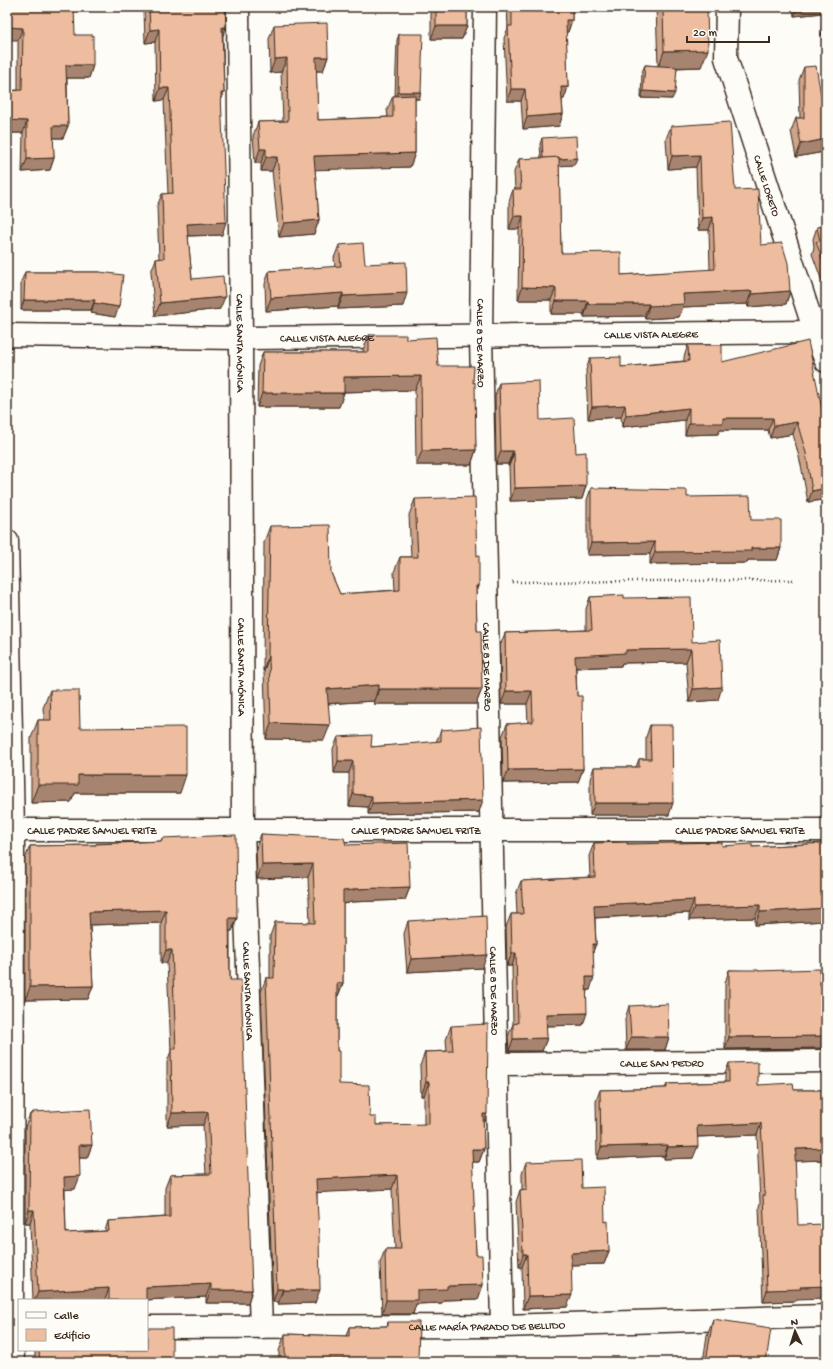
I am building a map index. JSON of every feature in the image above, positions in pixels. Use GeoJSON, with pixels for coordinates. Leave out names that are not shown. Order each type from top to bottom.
{"type":"FeatureCollection","features":[{"type":"Feature","properties":{"kind":"street","name":"CALLE SANTA MÓNICA"},"geometry":{"type":"LineString","coordinates":[[238,7],[243,830],[261,1327]]}},
{"type":"Feature","properties":{"kind":"street","name":"CALLE 8 DE MARZO"},"geometry":{"type":"LineString","coordinates":[[485,7],[481,336],[493,830],[502,1326]]}},
{"type":"Feature","properties":{"kind":"street","name":"CALLE LORETO"},"geometry":{"type":"LineString","coordinates":[[727,7],[726,58],[815,332],[826,361]]}},
{"type":"Feature","properties":{"kind":"street","name":"CALLE VISTA ALEGRE"},"geometry":{"type":"LineString","coordinates":[[7,335],[241,338],[815,332]]}},
{"type":"Feature","properties":{"kind":"street"},"geometry":{"type":"LineString","coordinates":[[7,541],[13,1362]]}},
{"type":"Feature","properties":{"kind":"street","name":"CALLE PADRE SAMUEL FRITZ"},"geometry":{"type":"LineString","coordinates":[[10,830],[826,830]]}},
{"type":"Feature","properties":{"kind":"street","name":"CALLE SAN PEDRO"},"geometry":{"type":"LineString","coordinates":[[497,1064],[826,1061]]}},
{"type":"Feature","properties":{"kind":"street","name":"CALLE MARÍA PARADO DE BELLIDO"},"geometry":{"type":"LineString","coordinates":[[148,1327],[502,1326],[826,1316]]}},
{"type":"Feature","properties":{"kind":"path"},"geometry":{"type":"LineString","coordinates":[[487,582],[795,580]]}},
{"type":"Feature","properties":{"kind":"building"},"geometry":{"type":"Polygon","coordinates":[[[7,7],[74,7],[75,35],[93,35],[93,65],[66,65],[68,126],[53,126],[54,158],[27,159],[27,121],[7,120],[7,91],[22,90],[23,28],[7,27],[7,7]]]}},
{"type":"Feature","properties":{"kind":"building"},"geometry":{"type":"Polygon","coordinates":[[[149,7],[225,7],[226,27],[222,27],[224,93],[221,93],[226,222],[187,224],[192,279],[223,276],[225,297],[160,303],[156,259],[164,258],[162,194],[173,193],[169,88],[160,88],[159,29],[150,30],[149,7]]]}},
{"type":"Feature","properties":{"kind":"building"},"geometry":{"type":"Polygon","coordinates":[[[436,7],[467,7],[467,26],[436,26],[436,7]]]}},
{"type":"Feature","properties":{"kind":"building"},"geometry":{"type":"Polygon","coordinates":[[[512,7],[572,7],[572,20],[566,20],[568,87],[561,87],[563,114],[527,117],[525,89],[511,89],[508,26],[512,26],[512,7]]]}},
{"type":"Feature","properties":{"kind":"building"},"geometry":{"type":"Polygon","coordinates":[[[663,7],[707,7],[708,50],[664,51],[663,7]]]}},
{"type":"Feature","properties":{"kind":"building"},"geometry":{"type":"Polygon","coordinates":[[[327,23],[328,57],[316,57],[318,120],[393,117],[393,96],[415,95],[415,153],[314,156],[319,220],[284,223],[277,157],[266,157],[266,149],[260,149],[258,122],[288,121],[287,58],[275,59],[274,25],[327,23]]]}},
{"type":"Feature","properties":{"kind":"building"},"geometry":{"type":"Polygon","coordinates":[[[399,34],[423,34],[421,92],[398,92],[399,34]]]}},
{"type":"Feature","properties":{"kind":"building"},"geometry":{"type":"Polygon","coordinates":[[[645,65],[677,67],[675,93],[643,91],[645,65]]]}},
{"type":"Feature","properties":{"kind":"building"},"geometry":{"type":"Polygon","coordinates":[[[816,66],[826,124],[826,139],[801,144],[796,118],[804,118],[804,67],[816,66]]]}},
{"type":"Feature","properties":{"kind":"building"},"geometry":{"type":"Polygon","coordinates":[[[730,122],[735,190],[758,189],[761,245],[782,243],[788,263],[790,291],[752,294],[752,291],[683,294],[684,304],[649,306],[649,304],[588,304],[588,301],[556,301],[556,288],[522,287],[523,216],[514,216],[513,189],[521,189],[519,159],[559,157],[561,253],[621,252],[621,275],[715,269],[713,217],[702,218],[700,155],[672,156],[671,126],[730,122]]]}},
{"type":"Feature","properties":{"kind":"building"},"geometry":{"type":"Polygon","coordinates":[[[576,136],[577,158],[543,158],[542,138],[576,136]]]}},
{"type":"Feature","properties":{"kind":"building"},"geometry":{"type":"Polygon","coordinates":[[[826,225],[826,269],[816,242],[820,241],[817,227],[826,225]]]}},
{"type":"Feature","properties":{"kind":"building"},"geometry":{"type":"Polygon","coordinates":[[[363,243],[365,264],[406,262],[407,293],[343,296],[343,293],[271,298],[269,271],[341,266],[339,245],[363,243]]]}},
{"type":"Feature","properties":{"kind":"building"},"geometry":{"type":"Polygon","coordinates":[[[25,272],[100,272],[123,275],[119,307],[94,303],[95,300],[24,300],[25,272]]]}},
{"type":"Feature","properties":{"kind":"building"},"geometry":{"type":"Polygon","coordinates":[[[369,335],[406,335],[406,339],[436,337],[438,366],[474,366],[473,383],[475,382],[476,450],[422,451],[421,376],[344,377],[344,393],[262,393],[263,352],[369,352],[369,335]]]}},
{"type":"Feature","properties":{"kind":"building"},"geometry":{"type":"Polygon","coordinates":[[[808,341],[826,429],[826,488],[812,491],[806,453],[797,422],[774,426],[773,418],[723,418],[723,423],[689,423],[689,408],[626,415],[625,405],[592,407],[590,358],[621,357],[621,367],[689,361],[688,345],[722,345],[722,362],[808,341]]]}},
{"type":"Feature","properties":{"kind":"building"},"geometry":{"type":"Polygon","coordinates":[[[539,381],[540,420],[574,418],[576,453],[586,452],[586,486],[515,488],[514,453],[513,451],[501,451],[499,383],[539,381]]]}},
{"type":"Feature","properties":{"kind":"building"},"geometry":{"type":"Polygon","coordinates":[[[591,488],[687,490],[687,497],[750,496],[751,520],[781,520],[781,548],[751,548],[751,551],[655,552],[655,542],[591,543],[591,488]]]}},
{"type":"Feature","properties":{"kind":"building"},"geometry":{"type":"Polygon","coordinates":[[[475,497],[477,556],[479,555],[479,586],[476,586],[477,631],[481,631],[482,689],[379,689],[379,685],[327,689],[330,725],[271,723],[268,656],[270,526],[330,525],[331,573],[340,594],[400,590],[400,557],[418,557],[415,499],[475,497]]]}},
{"type":"Feature","properties":{"kind":"building"},"geometry":{"type":"Polygon","coordinates":[[[624,595],[624,598],[691,597],[692,642],[720,640],[722,687],[693,689],[691,649],[626,650],[626,653],[575,656],[577,696],[582,696],[583,769],[508,770],[507,724],[533,722],[532,691],[506,691],[505,633],[592,630],[590,597],[624,595]]]}},
{"type":"Feature","properties":{"kind":"building"},"geometry":{"type":"Polygon","coordinates":[[[50,690],[79,690],[80,728],[186,727],[186,775],[78,775],[78,785],[38,785],[38,720],[51,720],[50,690]]]}},
{"type":"Feature","properties":{"kind":"building"},"geometry":{"type":"Polygon","coordinates":[[[650,725],[672,725],[673,803],[595,803],[594,767],[639,767],[639,759],[651,759],[650,725]]]}},
{"type":"Feature","properties":{"kind":"building"},"geometry":{"type":"Polygon","coordinates":[[[481,727],[483,800],[372,803],[372,796],[353,794],[353,761],[338,761],[338,737],[372,735],[371,747],[441,741],[441,730],[481,727]]]}},
{"type":"Feature","properties":{"kind":"building"},"geometry":{"type":"Polygon","coordinates":[[[261,834],[344,838],[346,845],[408,843],[410,887],[354,889],[343,891],[343,983],[337,983],[337,1051],[339,1051],[339,1084],[369,1085],[370,1117],[376,1117],[376,1125],[429,1124],[429,1082],[426,1082],[425,1052],[453,1051],[451,1026],[488,1024],[487,1114],[483,1114],[484,1149],[472,1149],[476,1255],[482,1255],[483,1285],[447,1286],[447,1289],[417,1290],[417,1300],[386,1300],[385,1249],[401,1249],[397,1175],[316,1179],[320,1290],[277,1289],[266,978],[274,978],[275,922],[315,923],[313,864],[262,865],[261,834]]]}},
{"type":"Feature","properties":{"kind":"building"},"geometry":{"type":"Polygon","coordinates":[[[236,835],[237,918],[229,918],[230,980],[241,980],[252,1290],[211,1290],[211,1284],[146,1287],[146,1299],[109,1299],[109,1288],[38,1292],[34,1210],[29,1210],[30,1114],[33,1114],[33,1112],[90,1109],[92,1145],[79,1145],[80,1176],[64,1177],[66,1233],[109,1231],[108,1221],[170,1217],[170,1175],[211,1174],[208,1112],[172,1113],[171,1049],[176,1049],[172,950],[166,950],[166,910],[89,912],[93,986],[30,987],[30,846],[96,845],[162,841],[162,838],[236,835]]]}},
{"type":"Feature","properties":{"kind":"building"},"geometry":{"type":"Polygon","coordinates":[[[627,842],[627,844],[722,842],[722,846],[752,844],[752,847],[826,843],[826,908],[760,912],[760,905],[694,907],[694,900],[594,905],[596,944],[593,944],[594,977],[586,977],[587,1013],[546,1014],[547,1038],[513,1039],[513,1024],[518,1023],[516,953],[512,953],[511,914],[523,914],[521,881],[595,877],[594,843],[627,842]]]}},
{"type":"Feature","properties":{"kind":"building"},"geometry":{"type":"Polygon","coordinates":[[[486,916],[487,955],[411,959],[408,921],[486,916]]]}},
{"type":"Feature","properties":{"kind":"building"},"geometry":{"type":"Polygon","coordinates":[[[820,969],[820,985],[826,984],[826,1036],[729,1037],[729,970],[758,971],[820,969]]]}},
{"type":"Feature","properties":{"kind":"building"},"geometry":{"type":"Polygon","coordinates":[[[668,1004],[669,1037],[631,1037],[629,1006],[668,1004]]]}},
{"type":"Feature","properties":{"kind":"building"},"geometry":{"type":"Polygon","coordinates":[[[758,1062],[758,1085],[793,1083],[794,1090],[826,1090],[826,1148],[796,1149],[797,1155],[795,1155],[798,1225],[826,1224],[826,1286],[800,1287],[801,1289],[767,1290],[763,1195],[765,1195],[761,1123],[697,1126],[698,1146],[668,1147],[668,1145],[601,1147],[600,1090],[667,1088],[667,1084],[729,1082],[729,1063],[758,1062]]]}},
{"type":"Feature","properties":{"kind":"building"},"geometry":{"type":"Polygon","coordinates":[[[581,1160],[582,1188],[604,1187],[605,1222],[608,1221],[609,1251],[571,1253],[572,1295],[528,1296],[527,1254],[523,1254],[520,1190],[527,1189],[526,1162],[581,1160]]]}},
{"type":"Feature","properties":{"kind":"building"},"geometry":{"type":"Polygon","coordinates":[[[713,1319],[771,1328],[766,1362],[706,1362],[713,1319]]]}},
{"type":"Feature","properties":{"kind":"building"},"geometry":{"type":"Polygon","coordinates":[[[388,1322],[419,1322],[418,1362],[350,1362],[350,1359],[285,1359],[285,1334],[349,1336],[349,1327],[388,1326],[388,1322]]]}},
{"type":"Feature","properties":{"kind":"building"},"geometry":{"type":"Polygon","coordinates":[[[148,1328],[172,1328],[172,1362],[40,1362],[39,1351],[148,1351],[148,1328]]]}}]}
